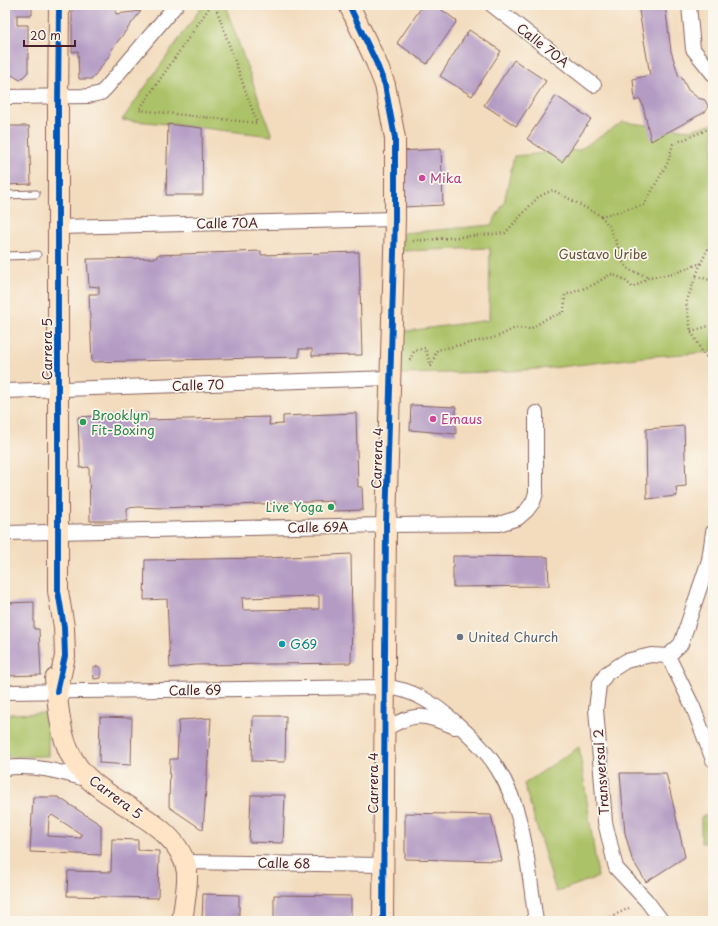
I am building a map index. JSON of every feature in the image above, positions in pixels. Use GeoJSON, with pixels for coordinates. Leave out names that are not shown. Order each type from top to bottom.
{"type":"FeatureCollection","features":[{"type":"Feature","properties":{"kind":"street","name":"Carrera 5"},"geometry":{"type":"LineString","coordinates":[[59,5],[58,591],[64,627],[65,656],[57,692],[61,727],[69,750],[78,766],[91,780],[160,830],[177,846],[185,862]]}},
{"type":"Feature","properties":{"kind":"street"},"geometry":{"type":"LineString","coordinates":[[5,97],[88,96],[104,90],[176,5]]}},
{"type":"Feature","properties":{"kind":"street","name":"Carrera 4"},"geometry":{"type":"LineString","coordinates":[[349,5],[376,62],[385,86],[394,138],[395,220],[386,525],[383,921]]}},
{"type":"Feature","properties":{"kind":"street","name":"Calle 70A"},"geometry":{"type":"LineString","coordinates":[[492,5],[594,85]]}},
{"type":"Feature","properties":{"kind":"street"},"geometry":{"type":"LineString","coordinates":[[689,5],[693,49],[713,74]]}},
{"type":"Feature","properties":{"kind":"street","name":"Calle 70A"},"geometry":{"type":"LineString","coordinates":[[58,227],[395,220]]}},
{"type":"Feature","properties":{"kind":"street","name":"Calle 70"},"geometry":{"type":"LineString","coordinates":[[5,391],[390,378]]}},
{"type":"Feature","properties":{"kind":"street","name":"Calle 69A"},"geometry":{"type":"LineString","coordinates":[[5,533],[499,524],[518,518],[533,502],[536,493],[536,413]]}},
{"type":"Feature","properties":{"kind":"street"},"geometry":{"type":"LineString","coordinates":[[713,532],[710,560],[681,644],[668,656],[693,707],[713,760]]}},
{"type":"Feature","properties":{"kind":"street","name":"Transversal 2"},"geometry":{"type":"LineString","coordinates":[[662,921],[646,900],[616,868],[605,822],[596,709],[599,685],[607,673],[626,661],[651,655],[668,656]]}},
{"type":"Feature","properties":{"kind":"street","name":"Calle 69"},"geometry":{"type":"LineString","coordinates":[[5,692],[385,687],[396,688],[422,697],[442,711],[466,732],[484,750],[498,769],[514,802],[521,823],[536,921]]}},
{"type":"Feature","properties":{"kind":"street"},"geometry":{"type":"LineString","coordinates":[[384,731],[397,722],[410,717],[422,716],[434,718],[466,732]]}},
{"type":"Feature","properties":{"kind":"street"},"geometry":{"type":"LineString","coordinates":[[5,768],[28,766],[49,768],[91,780]]}},
{"type":"Feature","properties":{"kind":"street"},"geometry":{"type":"LineString","coordinates":[[182,921],[187,874],[185,862]]}},
{"type":"Feature","properties":{"kind":"street","name":"Calle 68"},"geometry":{"type":"LineString","coordinates":[[185,862],[384,865]]}},
{"type":"Feature","properties":{"kind":"lane"},"geometry":{"type":"LineString","coordinates":[[5,195],[36,194]]}},
{"type":"Feature","properties":{"kind":"lane"},"geometry":{"type":"LineString","coordinates":[[5,256],[37,255]]}},
{"type":"Feature","properties":{"kind":"path"},"geometry":{"type":"LineString","coordinates":[[211,5],[139,110],[257,123],[215,5]]}},
{"type":"Feature","properties":{"kind":"path"},"geometry":{"type":"LineString","coordinates":[[601,216],[644,205],[668,162],[673,144],[713,127]]}},
{"type":"Feature","properties":{"kind":"path"},"geometry":{"type":"LineString","coordinates":[[409,241],[505,232],[538,197],[553,190],[601,216],[609,226],[618,246],[619,257],[629,270],[650,277]]}},
{"type":"Feature","properties":{"kind":"path"},"geometry":{"type":"LineString","coordinates":[[713,238],[701,263],[686,303],[691,331],[703,354],[710,360],[713,370]]}},
{"type":"Feature","properties":{"kind":"path"},"geometry":{"type":"LineString","coordinates":[[409,362],[414,351],[424,348],[431,366],[437,350],[498,337],[516,328],[530,328],[546,319],[564,312],[565,295],[593,285],[611,274],[624,279],[633,288],[650,277],[673,274],[701,263]]}},
{"type":"Feature","properties":{"kind":"path"},"geometry":{"type":"LineString","coordinates":[[696,276],[713,281]]}},
{"type":"Feature","properties":{"kind":"path"},"geometry":{"type":"LineString","coordinates":[[691,331],[713,325]]}},
{"type":"Feature","properties":{"kind":"path"},"geometry":{"type":"LineString","coordinates":[[603,921],[646,900]]}},
{"type":"Feature","properties":{"kind":"green space"},"geometry":{"type":"Polygon","coordinates":[[[203,5],[225,5],[272,136],[122,120],[203,5]]]}},
{"type":"Feature","properties":{"kind":"green space","name":"Gustavo Uribe"},"geometry":{"type":"Polygon","coordinates":[[[623,122],[689,130],[713,124],[713,352],[654,356],[551,368],[494,372],[399,374],[400,332],[489,320],[490,248],[400,251],[403,233],[491,225],[504,203],[514,156],[579,150],[623,122]]]}},
{"type":"Feature","properties":{"kind":"green space"},"geometry":{"type":"Polygon","coordinates":[[[48,713],[48,756],[5,757],[5,714],[48,713]]]}},
{"type":"Feature","properties":{"kind":"green space"},"geometry":{"type":"Polygon","coordinates":[[[579,747],[598,877],[556,892],[524,784],[579,747]]]}},
{"type":"Feature","properties":{"kind":"green space"},"geometry":{"type":"Polygon","coordinates":[[[713,814],[713,840],[710,842],[701,843],[701,817],[713,814]]]}},
{"type":"Feature","properties":{"kind":"building"},"geometry":{"type":"Polygon","coordinates":[[[5,5],[32,5],[32,15],[17,15],[17,25],[28,25],[28,72],[20,80],[12,75],[5,81],[5,5]]]}},
{"type":"Feature","properties":{"kind":"building"},"geometry":{"type":"Polygon","coordinates":[[[72,5],[115,5],[116,14],[141,11],[115,45],[92,79],[79,79],[78,51],[72,52],[72,5]]]}},
{"type":"Feature","properties":{"kind":"building"},"geometry":{"type":"Polygon","coordinates":[[[423,5],[435,5],[457,21],[427,64],[397,43],[423,5]]]}},
{"type":"Feature","properties":{"kind":"building"},"geometry":{"type":"Polygon","coordinates":[[[638,5],[665,5],[671,51],[679,77],[681,76],[688,90],[698,98],[705,100],[708,106],[705,112],[651,141],[643,106],[640,99],[635,101],[633,79],[650,75],[638,5]]]}},
{"type":"Feature","properties":{"kind":"building"},"geometry":{"type":"Polygon","coordinates":[[[469,30],[501,51],[472,96],[440,76],[469,30]]]}},
{"type":"Feature","properties":{"kind":"building"},"geometry":{"type":"Polygon","coordinates":[[[514,60],[546,81],[516,126],[484,105],[514,60]]]}},
{"type":"Feature","properties":{"kind":"building"},"geometry":{"type":"Polygon","coordinates":[[[556,96],[591,119],[562,162],[527,139],[556,96]]]}},
{"type":"Feature","properties":{"kind":"building"},"geometry":{"type":"Polygon","coordinates":[[[168,124],[202,128],[203,195],[166,195],[168,124]]]}},
{"type":"Feature","properties":{"kind":"building"},"geometry":{"type":"Polygon","coordinates":[[[5,126],[29,126],[31,184],[5,185],[5,126]]]}},
{"type":"Feature","properties":{"kind":"building","name":"Mika"},"geometry":{"type":"Polygon","coordinates":[[[441,149],[443,205],[403,207],[401,151],[441,149]]]}},
{"type":"Feature","properties":{"kind":"building"},"geometry":{"type":"Polygon","coordinates":[[[261,251],[261,255],[359,252],[362,355],[312,356],[312,349],[299,349],[299,357],[92,362],[89,294],[99,294],[99,287],[89,286],[87,259],[157,258],[157,255],[261,251]]]}},
{"type":"Feature","properties":{"kind":"building","name":"Emaus"},"geometry":{"type":"Polygon","coordinates":[[[411,405],[456,407],[456,434],[410,430],[411,405]]]}},
{"type":"Feature","properties":{"kind":"building"},"geometry":{"type":"Polygon","coordinates":[[[148,413],[147,420],[270,417],[269,425],[283,424],[283,416],[356,413],[358,487],[362,487],[363,510],[333,511],[333,501],[163,508],[138,507],[127,508],[127,521],[90,521],[89,467],[80,468],[78,417],[148,413]]]}},
{"type":"Feature","properties":{"kind":"building"},"geometry":{"type":"Polygon","coordinates":[[[684,426],[686,486],[676,487],[677,496],[647,499],[646,429],[684,426]]]}},
{"type":"Feature","properties":{"kind":"building"},"geometry":{"type":"Polygon","coordinates":[[[351,554],[351,663],[194,665],[170,668],[167,599],[144,600],[145,560],[268,558],[351,554]],[[319,596],[242,598],[243,610],[319,609],[319,596]]]}},
{"type":"Feature","properties":{"kind":"building"},"geometry":{"type":"Polygon","coordinates":[[[453,556],[548,557],[549,586],[453,587],[453,556]]]}},
{"type":"Feature","properties":{"kind":"building"},"geometry":{"type":"Polygon","coordinates":[[[5,588],[7,603],[34,602],[34,629],[39,629],[41,675],[5,676],[5,588]]]}},
{"type":"Feature","properties":{"kind":"building"},"geometry":{"type":"Polygon","coordinates":[[[98,666],[101,669],[101,678],[94,679],[93,668],[98,666]]]}},
{"type":"Feature","properties":{"kind":"building"},"geometry":{"type":"Polygon","coordinates":[[[253,716],[286,716],[285,762],[252,761],[253,716]]]}},
{"type":"Feature","properties":{"kind":"building"},"geometry":{"type":"Polygon","coordinates":[[[100,717],[132,718],[131,765],[99,763],[100,717]]]}},
{"type":"Feature","properties":{"kind":"building"},"geometry":{"type":"Polygon","coordinates":[[[211,718],[203,830],[169,807],[170,759],[177,759],[179,720],[211,718]]]}},
{"type":"Feature","properties":{"kind":"building"},"geometry":{"type":"Polygon","coordinates":[[[620,773],[666,773],[685,857],[646,882],[632,859],[625,833],[620,773]]]}},
{"type":"Feature","properties":{"kind":"building"},"geometry":{"type":"Polygon","coordinates":[[[251,795],[285,795],[283,843],[249,842],[251,795]]]}},
{"type":"Feature","properties":{"kind":"building"},"geometry":{"type":"Polygon","coordinates":[[[33,797],[58,797],[101,825],[101,855],[30,852],[33,797]],[[52,815],[49,818],[48,836],[81,838],[81,834],[52,815]]]}},
{"type":"Feature","properties":{"kind":"building"},"geometry":{"type":"Polygon","coordinates":[[[405,813],[491,815],[502,861],[405,859],[405,813]]]}},
{"type":"Feature","properties":{"kind":"building"},"geometry":{"type":"Polygon","coordinates":[[[112,839],[138,840],[138,850],[159,851],[158,898],[67,896],[68,871],[111,872],[112,839]]]}},
{"type":"Feature","properties":{"kind":"building"},"geometry":{"type":"Polygon","coordinates":[[[203,894],[239,895],[239,921],[202,921],[203,894]]]}},
{"type":"Feature","properties":{"kind":"building"},"geometry":{"type":"Polygon","coordinates":[[[274,895],[351,896],[351,921],[274,921],[274,895]]]}},
{"type":"Feature","properties":{"kind":"cycle path"},"geometry":{"type":"LineString","coordinates":[[57,692],[65,656],[64,627],[58,591],[59,5]]}},
{"type":"Feature","properties":{"kind":"cycle path"},"geometry":{"type":"LineString","coordinates":[[349,5],[376,62],[385,85],[395,138],[395,219],[386,525],[383,921]]}},
{"type":"Feature","properties":{"kind":"place","name":"Mika"},"geometry":{"type":"Point","coordinates":[422,178]}},
{"type":"Feature","properties":{"kind":"place","name":"Emaus"},"geometry":{"type":"Point","coordinates":[433,419]}},
{"type":"Feature","properties":{"kind":"place","name":"Brooklyn Fit-Boxing"},"geometry":{"type":"Point","coordinates":[83,422]}},
{"type":"Feature","properties":{"kind":"place","name":"Live Yoga"},"geometry":{"type":"Point","coordinates":[331,507]}},
{"type":"Feature","properties":{"kind":"place","name":"United Church"},"geometry":{"type":"Point","coordinates":[460,637]}},
{"type":"Feature","properties":{"kind":"place","name":"G69"},"geometry":{"type":"Point","coordinates":[282,644]}}]}
